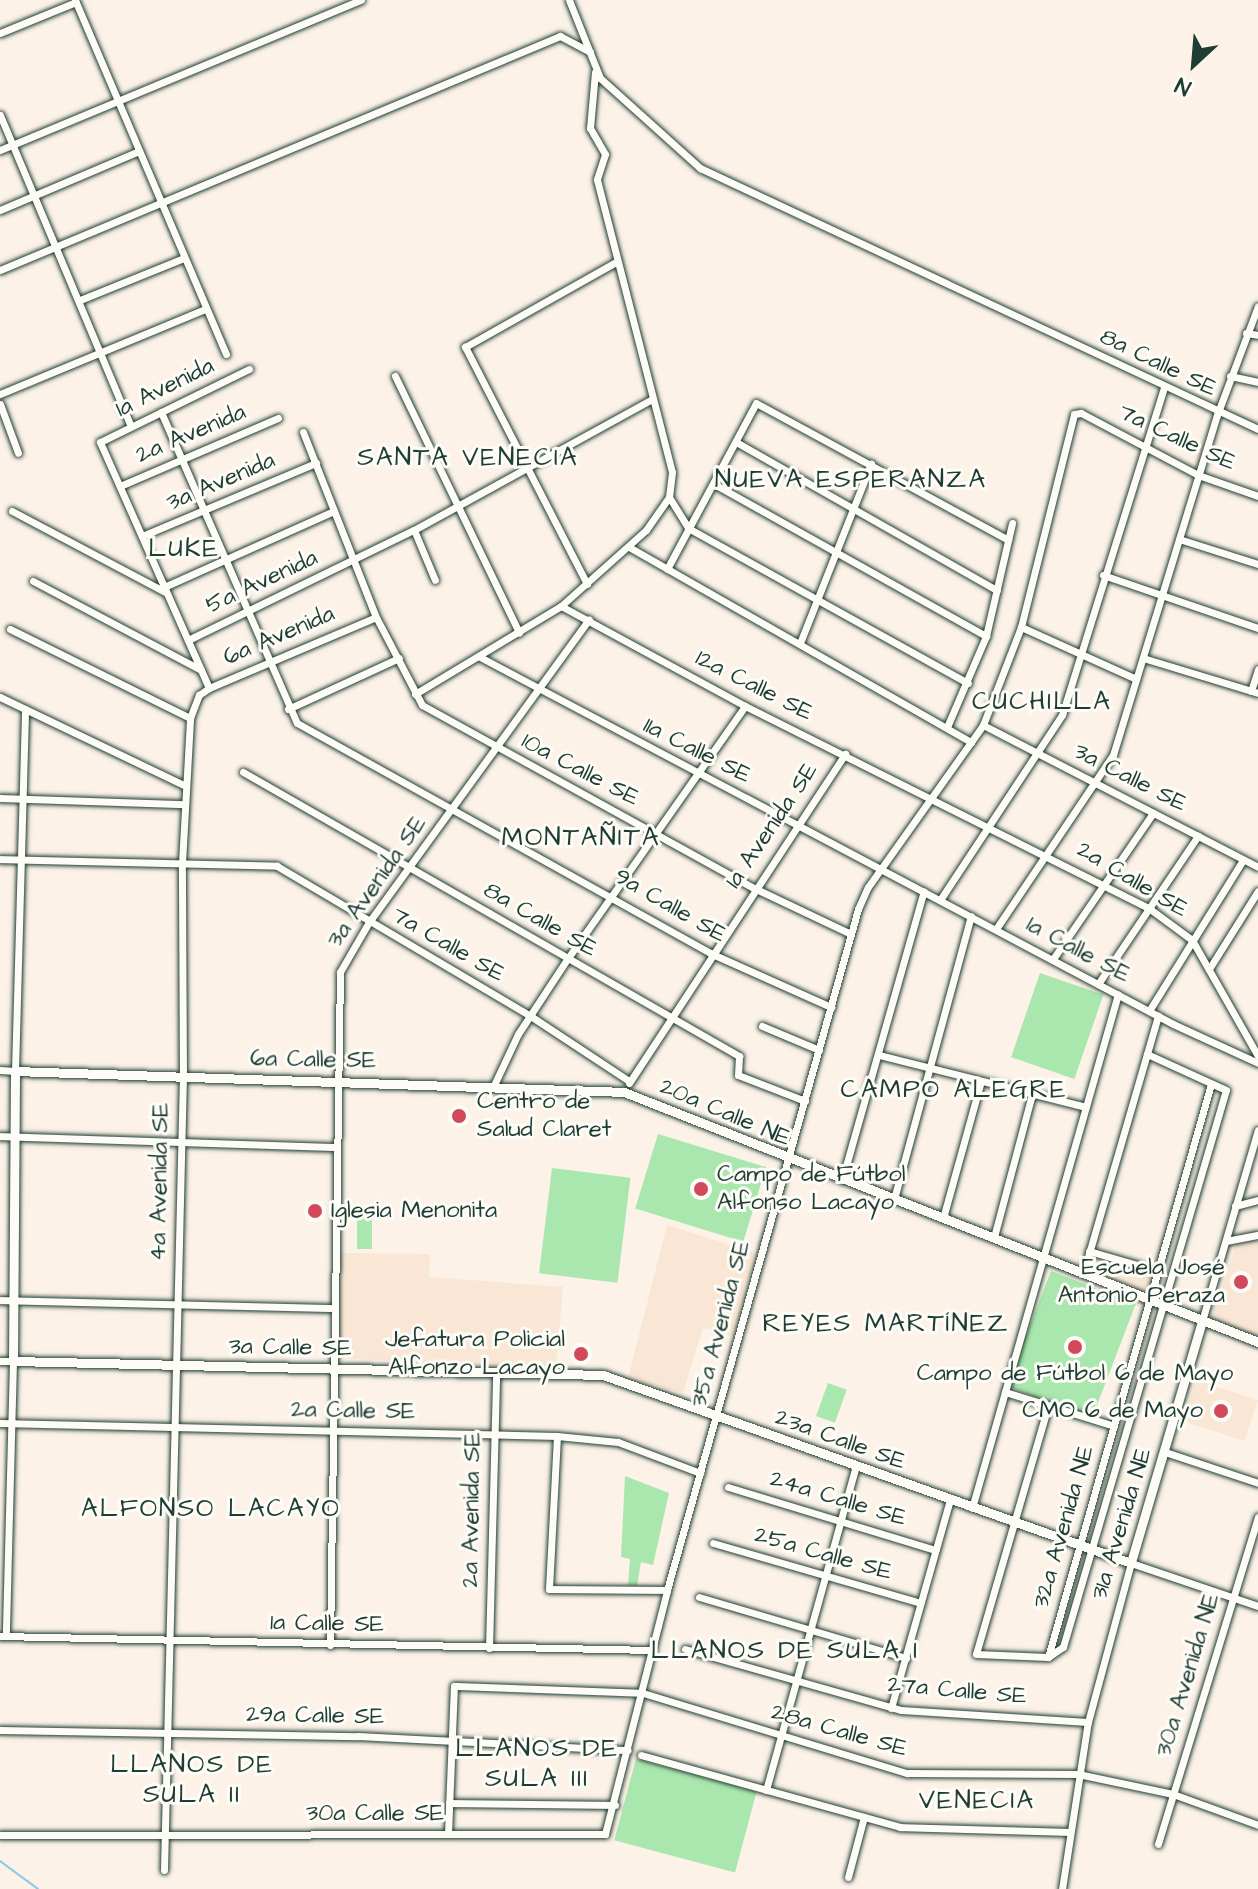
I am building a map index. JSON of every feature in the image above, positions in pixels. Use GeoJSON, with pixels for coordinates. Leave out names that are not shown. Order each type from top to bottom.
{"type":"FeatureCollection","features":[{"type":"Feature","properties":{"kind":"street"},"geometry":{"type":"LineString","coordinates":[[0,150],[361,0]]}},
{"type":"Feature","properties":{"kind":"street"},"geometry":{"type":"LineString","coordinates":[[415,694],[561,606],[629,547],[669,497],[672,472],[597,179],[605,154],[590,128],[594,62],[569,0]]}},
{"type":"Feature","properties":{"kind":"street"},"geometry":{"type":"LineString","coordinates":[[0,33],[76,1],[226,354]]}},
{"type":"Feature","properties":{"kind":"street"},"geometry":{"type":"LineString","coordinates":[[0,270],[560,36],[590,52]]}},
{"type":"Feature","properties":{"kind":"street","name":"8a Calle SE"},"geometry":{"type":"LineString","coordinates":[[594,62],[600,78],[700,168],[1217,415],[1258,429]]}},
{"type":"Feature","properties":{"kind":"street"},"geometry":{"type":"LineString","coordinates":[[0,115],[131,426]]}},
{"type":"Feature","properties":{"kind":"street"},"geometry":{"type":"LineString","coordinates":[[0,210],[139,151]]}},
{"type":"Feature","properties":{"kind":"street"},"geometry":{"type":"LineString","coordinates":[[80,300],[184,258]]}},
{"type":"Feature","properties":{"kind":"street"},"geometry":{"type":"LineString","coordinates":[[587,584],[465,347],[616,262]]}},
{"type":"Feature","properties":{"kind":"street"},"geometry":{"type":"LineString","coordinates":[[996,929],[1096,784],[1127,719],[1136,679],[1217,415],[1258,306]]}},
{"type":"Feature","properties":{"kind":"street"},"geometry":{"type":"LineString","coordinates":[[0,394],[205,309]]}},
{"type":"Feature","properties":{"kind":"street"},"geometry":{"type":"LineString","coordinates":[[1246,333],[1258,335]]}},
{"type":"Feature","properties":{"kind":"street","name":"1a Avenida"},"geometry":{"type":"LineString","coordinates":[[120,486],[100,442],[249,369]]}},
{"type":"Feature","properties":{"kind":"street"},"geometry":{"type":"LineString","coordinates":[[395,376],[519,633]]}},
{"type":"Feature","properties":{"kind":"street"},"geometry":{"type":"LineString","coordinates":[[1230,376],[1258,382]]}},
{"type":"Feature","properties":{"kind":"street"},"geometry":{"type":"LineString","coordinates":[[940,900],[1062,715],[1077,652],[1164,388]]}},
{"type":"Feature","properties":{"kind":"street","name":"5a Avenida"},"geometry":{"type":"LineString","coordinates":[[188,640],[414,530],[652,399]]}},
{"type":"Feature","properties":{"kind":"street"},"geometry":{"type":"LineString","coordinates":[[667,569],[756,403],[1008,540]]}},
{"type":"Feature","properties":{"kind":"street"},"geometry":{"type":"LineString","coordinates":[[0,404],[18,453]]}},
{"type":"Feature","properties":{"kind":"street"},"geometry":{"type":"LineString","coordinates":[[161,412],[288,709],[399,658]]}},
{"type":"Feature","properties":{"kind":"street","name":"7a Calle SE"},"geometry":{"type":"LineString","coordinates":[[1081,413],[1198,475],[1258,496]]}},
{"type":"Feature","properties":{"kind":"street","name":"35a Avenida SE"},"geometry":{"type":"LineString","coordinates":[[605,1834],[615,1805],[667,1590],[851,934],[868,887],[983,725],[1021,627],[1069,427],[1074,414],[1081,413]]}},
{"type":"Feature","properties":{"kind":"street","name":"2a Avenida"},"geometry":{"type":"LineString","coordinates":[[120,486],[182,462],[278,418]]}},
{"type":"Feature","properties":{"kind":"street","name":"10a Calle SE"},"geometry":{"type":"LineString","coordinates":[[303,432],[376,617],[415,694],[431,711],[754,888],[851,934]]}},
{"type":"Feature","properties":{"kind":"street"},"geometry":{"type":"LineString","coordinates":[[736,442],[997,590]]}},
{"type":"Feature","properties":{"kind":"street","name":"3a Avenida"},"geometry":{"type":"LineString","coordinates":[[142,536],[204,513],[316,463]]}},
{"type":"Feature","properties":{"kind":"street"},"geometry":{"type":"LineString","coordinates":[[800,643],[871,464]]}},
{"type":"Feature","properties":{"kind":"street"},"geometry":{"type":"LineString","coordinates":[[714,484],[986,636]]}},
{"type":"Feature","properties":{"kind":"street"},"geometry":{"type":"LineString","coordinates":[[120,486],[209,688]]}},
{"type":"Feature","properties":{"kind":"street"},"geometry":{"type":"LineString","coordinates":[[669,497],[688,528],[818,597],[968,683]]}},
{"type":"Feature","properties":{"kind":"street"},"geometry":{"type":"LineString","coordinates":[[12,511],[166,590]]}},
{"type":"Feature","properties":{"kind":"street"},"geometry":{"type":"LineString","coordinates":[[166,590],[334,511]]}},
{"type":"Feature","properties":{"kind":"street"},"geometry":{"type":"LineString","coordinates":[[947,727],[986,636],[1012,523]]}},
{"type":"Feature","properties":{"kind":"street"},"geometry":{"type":"LineString","coordinates":[[414,530],[435,580]]}},
{"type":"Feature","properties":{"kind":"street"},"geometry":{"type":"LineString","coordinates":[[1179,539],[1258,564]]}},
{"type":"Feature","properties":{"kind":"street"},"geometry":{"type":"LineString","coordinates":[[629,547],[971,742]]}},
{"type":"Feature","properties":{"kind":"street"},"geometry":{"type":"LineString","coordinates":[[1103,575],[1258,628]]}},
{"type":"Feature","properties":{"kind":"street"},"geometry":{"type":"LineString","coordinates":[[33,581],[201,670]]}},
{"type":"Feature","properties":{"kind":"street","name":"12a Calle SE"},"geometry":{"type":"LineString","coordinates":[[561,606],[745,706],[931,795]]}},
{"type":"Feature","properties":{"kind":"street","name":"6a Avenida"},"geometry":{"type":"LineString","coordinates":[[199,695],[268,661],[376,617]]}},
{"type":"Feature","properties":{"kind":"street","name":"3a Avenida SE"},"geometry":{"type":"LineString","coordinates":[[330,1645],[340,972],[369,922],[589,619]]}},
{"type":"Feature","properties":{"kind":"street"},"geometry":{"type":"LineString","coordinates":[[1021,627],[1136,679]]}},
{"type":"Feature","properties":{"kind":"street"},"geometry":{"type":"LineString","coordinates":[[10,629],[190,718]]}},
{"type":"Feature","properties":{"kind":"street","name":"11a Calle SE"},"geometry":{"type":"LineString","coordinates":[[480,657],[538,691],[882,868]]}},
{"type":"Feature","properties":{"kind":"street"},"geometry":{"type":"LineString","coordinates":[[1143,658],[1254,692],[1258,669]]}},
{"type":"Feature","properties":{"kind":"street","name":"4a Avenida SE"},"geometry":{"type":"LineString","coordinates":[[164,1870],[183,1077],[184,785],[190,718],[199,695]]}},
{"type":"Feature","properties":{"kind":"street"},"geometry":{"type":"LineString","coordinates":[[0,697],[184,785]]}},
{"type":"Feature","properties":{"kind":"street"},"geometry":{"type":"LineString","coordinates":[[494,1085],[568,958],[745,706]]}},
{"type":"Feature","properties":{"kind":"street"},"geometry":{"type":"LineString","coordinates":[[3,1636],[13,1361],[15,1071],[25,709]]}},
{"type":"Feature","properties":{"kind":"street","name":"9a Calle SE"},"geometry":{"type":"LineString","coordinates":[[288,709],[297,723],[710,953],[831,1007]]}},
{"type":"Feature","properties":{"kind":"street","name":"3a Calle SE"},"geometry":{"type":"LineString","coordinates":[[983,725],[1258,867]]}},
{"type":"Feature","properties":{"kind":"street","name":"1a Avenida SE"},"geometry":{"type":"LineString","coordinates":[[624,1092],[710,953],[845,754]]}},
{"type":"Feature","properties":{"kind":"street","name":"8a Calle SE"},"geometry":{"type":"LineString","coordinates":[[243,772],[669,1019],[739,1056],[738,1075],[805,1101]]}},
{"type":"Feature","properties":{"kind":"street","name":"2a Calle SE"},"geometry":{"type":"LineString","coordinates":[[931,795],[1105,882],[1150,909],[1192,940],[1258,1056]]}},
{"type":"Feature","properties":{"kind":"street"},"geometry":{"type":"LineString","coordinates":[[0,798],[185,804]]}},
{"type":"Feature","properties":{"kind":"street"},"geometry":{"type":"LineString","coordinates":[[1053,959],[1153,813]]}},
{"type":"Feature","properties":{"kind":"street"},"geometry":{"type":"LineString","coordinates":[[1098,984],[1198,836]]}},
{"type":"Feature","properties":{"kind":"street","name":"7a Calle SE"},"geometry":{"type":"LineString","coordinates":[[0,859],[277,866],[532,1017],[629,1081]]}},
{"type":"Feature","properties":{"kind":"street"},"geometry":{"type":"LineString","coordinates":[[1149,1011],[1243,860]]}},
{"type":"Feature","properties":{"kind":"street","name":"1a Calle SE"},"geometry":{"type":"LineString","coordinates":[[882,868],[1158,1016],[1258,1063]]}},
{"type":"Feature","properties":{"kind":"street"},"geometry":{"type":"LineString","coordinates":[[842,1180],[924,891]]}},
{"type":"Feature","properties":{"kind":"street"},"geometry":{"type":"LineString","coordinates":[[1209,969],[1258,893]]}},
{"type":"Feature","properties":{"kind":"street"},"geometry":{"type":"LineString","coordinates":[[894,1199],[971,916]]}},
{"type":"Feature","properties":{"kind":"street"},"geometry":{"type":"LineString","coordinates":[[972,1508],[1118,994]]}},
{"type":"Feature","properties":{"kind":"street"},"geometry":{"type":"LineString","coordinates":[[1083,1274],[1158,1016]]}},
{"type":"Feature","properties":{"kind":"street"},"geometry":{"type":"LineString","coordinates":[[762,1026],[819,1050]]}},
{"type":"Feature","properties":{"kind":"street"},"geometry":{"type":"LineString","coordinates":[[1048,1406],[976,1654],[1048,1657],[1063,1647],[1226,1090],[1147,1054]]}},
{"type":"Feature","properties":{"kind":"street"},"geometry":{"type":"LineString","coordinates":[[879,1055],[1086,1107]]}},
{"type":"Feature","properties":{"kind":"street","name":"6a Calle SE"},"geometry":{"type":"LineString","coordinates":[[0,1070],[494,1085],[624,1092]]}},
{"type":"Feature","properties":{"kind":"street"},"geometry":{"type":"LineString","coordinates":[[943,1218],[981,1081]]}},
{"type":"Feature","properties":{"kind":"street","name":"32a Avenida NE"},"geometry":{"type":"LineString","coordinates":[[1048,1657],[1211,1084]]}},
{"type":"Feature","properties":{"kind":"street","name":"20a Calle NE"},"geometry":{"type":"LineString","coordinates":[[624,1092],[786,1160],[994,1237],[1258,1342]]}},
{"type":"Feature","properties":{"kind":"street"},"geometry":{"type":"LineString","coordinates":[[994,1237],[1032,1094]]}},
{"type":"Feature","properties":{"kind":"street","name":"31a Avenida NE"},"geometry":{"type":"LineString","coordinates":[[1062,1889],[1067,1832],[1088,1722],[1131,1563],[1235,1206],[1256,1146],[1258,1130]]}},
{"type":"Feature","properties":{"kind":"street"},"geometry":{"type":"LineString","coordinates":[[0,1136],[337,1147]]}},
{"type":"Feature","properties":{"kind":"street"},"geometry":{"type":"LineString","coordinates":[[1235,1206],[1258,1200]]}},
{"type":"Feature","properties":{"kind":"street"},"geometry":{"type":"LineString","coordinates":[[1226,1241],[1258,1235]]}},
{"type":"Feature","properties":{"kind":"street"},"geometry":{"type":"LineString","coordinates":[[1089,1251],[1158,1271]]}},
{"type":"Feature","properties":{"kind":"street"},"geometry":{"type":"LineString","coordinates":[[0,1300],[335,1308]]}},
{"type":"Feature","properties":{"kind":"street","name":"3a Calle SE"},"geometry":{"type":"LineString","coordinates":[[0,1361],[603,1375],[717,1416]]}},
{"type":"Feature","properties":{"kind":"street","name":"2a Avenida SE"},"geometry":{"type":"LineString","coordinates":[[489,1648],[496,1372]]}},
{"type":"Feature","properties":{"kind":"street"},"geometry":{"type":"LineString","coordinates":[[1005,1392],[1114,1426]]}},
{"type":"Feature","properties":{"kind":"street","name":"23a Calle SE"},"geometry":{"type":"LineString","coordinates":[[717,1416],[855,1468],[1131,1563]]}},
{"type":"Feature","properties":{"kind":"street","name":"2a Calle SE"},"geometry":{"type":"LineString","coordinates":[[0,1423],[333,1432],[494,1432],[557,1436],[618,1442],[700,1473]]}},
{"type":"Feature","properties":{"kind":"street"},"geometry":{"type":"LineString","coordinates":[[557,1436],[549,1589],[667,1590]]}},
{"type":"Feature","properties":{"kind":"street"},"geometry":{"type":"LineString","coordinates":[[1165,1452],[1258,1483]]}},
{"type":"Feature","properties":{"kind":"street"},"geometry":{"type":"LineString","coordinates":[[766,1790],[855,1468]]}},
{"type":"Feature","properties":{"kind":"street","name":"24a Calle SE"},"geometry":{"type":"LineString","coordinates":[[728,1487],[936,1550]]}},
{"type":"Feature","properties":{"kind":"street"},"geometry":{"type":"LineString","coordinates":[[891,1708],[950,1500]]}},
{"type":"Feature","properties":{"kind":"street","name":"30a Avenida NE"},"geometry":{"type":"LineString","coordinates":[[1158,1844],[1258,1517]]}},
{"type":"Feature","properties":{"kind":"street","name":"25a Calle SE"},"geometry":{"type":"LineString","coordinates":[[713,1543],[921,1603]]}},
{"type":"Feature","properties":{"kind":"street"},"geometry":{"type":"LineString","coordinates":[[1131,1563],[1258,1606]]}},
{"type":"Feature","properties":{"kind":"street"},"geometry":{"type":"LineString","coordinates":[[699,1597],[906,1658]]}},
{"type":"Feature","properties":{"kind":"street","name":"1a Calle SE"},"geometry":{"type":"LineString","coordinates":[[3,1636],[653,1650]]}},
{"type":"Feature","properties":{"kind":"street","name":"27a Calle SE"},"geometry":{"type":"LineString","coordinates":[[685,1649],[891,1708],[1088,1722]]}},
{"type":"Feature","properties":{"kind":"street","name":"28a Calle SE"},"geometry":{"type":"LineString","coordinates":[[452,1741],[454,1686],[643,1693],[907,1773],[1078,1774],[1173,1794],[1258,1825]]}},
{"type":"Feature","properties":{"kind":"street","name":"29a Calle SE"},"geometry":{"type":"LineString","coordinates":[[0,1730],[452,1741],[628,1750]]}},
{"type":"Feature","properties":{"kind":"street"},"geometry":{"type":"LineString","coordinates":[[448,1834],[452,1741]]}},
{"type":"Feature","properties":{"kind":"street"},"geometry":{"type":"LineString","coordinates":[[641,1755],[900,1827],[1067,1832]]}},
{"type":"Feature","properties":{"kind":"street"},"geometry":{"type":"LineString","coordinates":[[449,1803],[615,1805]]}},
{"type":"Feature","properties":{"kind":"street"},"geometry":{"type":"LineString","coordinates":[[848,1877],[864,1817]]}},
{"type":"Feature","properties":{"kind":"street","name":"30a Calle SE"},"geometry":{"type":"LineString","coordinates":[[0,1835],[605,1834]]}},
{"type":"Feature","properties":{"kind":"shaded area"},"geometry":{"type":"Polygon","coordinates":[[[667,1225],[755,1253],[734,1337],[703,1327],[683,1393],[628,1378],[667,1225]]]}},
{"type":"Feature","properties":{"kind":"shaded area","name":"Escuela José Antonio Peraza"},"geometry":{"type":"Polygon","coordinates":[[[1258,1241],[1258,1336],[1211,1320],[1236,1245],[1258,1241]]]}},
{"type":"Feature","properties":{"kind":"shaded area"},"geometry":{"type":"Polygon","coordinates":[[[339,1253],[430,1254],[429,1277],[563,1287],[556,1368],[338,1358],[339,1253]]]}},
{"type":"Feature","properties":{"kind":"shaded area"},"geometry":{"type":"Polygon","coordinates":[[[1093,1254],[1152,1272],[1145,1295],[1087,1272],[1093,1254]]]}},
{"type":"Feature","properties":{"kind":"shaded area","name":"CMO 6 de Mayo"},"geometry":{"type":"Polygon","coordinates":[[[1196,1380],[1258,1400],[1245,1441],[1183,1421],[1196,1380]]]}},
{"type":"Feature","properties":{"kind":"green space"},"geometry":{"type":"Polygon","coordinates":[[[1040,973],[1103,995],[1074,1079],[1011,1057],[1040,973]]]}},
{"type":"Feature","properties":{"kind":"green space","name":"Campo de Fútbol Alfonso Lacayo"},"geometry":{"type":"Polygon","coordinates":[[[658,1134],[766,1167],[743,1242],[635,1209],[658,1134]]]}},
{"type":"Feature","properties":{"kind":"green space"},"geometry":{"type":"Polygon","coordinates":[[[552,1168],[630,1178],[617,1283],[539,1273],[552,1168]]]}},
{"type":"Feature","properties":{"kind":"green space"},"geometry":{"type":"Polygon","coordinates":[[[357,1217],[372,1217],[372,1249],[357,1249],[357,1217]]]}},
{"type":"Feature","properties":{"kind":"green space","name":"Campo de Fútbol 6 de Mayo"},"geometry":{"type":"Polygon","coordinates":[[[1051,1271],[1136,1304],[1092,1418],[1007,1386],[1051,1271]]]}},
{"type":"Feature","properties":{"kind":"green space"},"geometry":{"type":"Polygon","coordinates":[[[828,1383],[847,1390],[835,1423],[816,1416],[828,1383]]]}},
{"type":"Feature","properties":{"kind":"green space"},"geometry":{"type":"Polygon","coordinates":[[[625,1476],[669,1493],[653,1565],[641,1562],[637,1586],[628,1585],[630,1559],[621,1557],[625,1476]]]}},
{"type":"Feature","properties":{"kind":"green space"},"geometry":{"type":"Polygon","coordinates":[[[636,1759],[757,1791],[735,1872],[614,1840],[636,1759]]]}},
{"type":"Feature","properties":{"kind":"waterway"},"geometry":{"type":"LineString","coordinates":[[0,1861],[38,1889]]}},
{"type":"Feature","properties":{"kind":"place","name":"Centro de Salud Claret"},"geometry":{"type":"Point","coordinates":[459,1116]}},
{"type":"Feature","properties":{"kind":"place","name":"Campo de Fútbol Alfonso Lacayo"},"geometry":{"type":"Point","coordinates":[701,1189]}},
{"type":"Feature","properties":{"kind":"place","name":"Iglesia Menonita"},"geometry":{"type":"Point","coordinates":[315,1211]}},
{"type":"Feature","properties":{"kind":"place","name":"Escuela José Antonio Peraza"},"geometry":{"type":"Point","coordinates":[1241,1282]}},
{"type":"Feature","properties":{"kind":"place","name":"Campo de Fútbol 6 de Mayo"},"geometry":{"type":"Point","coordinates":[1075,1347]}},
{"type":"Feature","properties":{"kind":"place","name":"Jefatura Policial Alfonzo Lacayo"},"geometry":{"type":"Point","coordinates":[581,1354]}},
{"type":"Feature","properties":{"kind":"place","name":"CMO 6 de Mayo"},"geometry":{"type":"Point","coordinates":[1221,1411]}},
{"type":"Feature","properties":{"kind":"district","name":"SANTA VENECIA"},"geometry":{"type":"Point","coordinates":[468,458]}},
{"type":"Feature","properties":{"kind":"district","name":"NUEVA ESPERANZA"},"geometry":{"type":"Point","coordinates":[851,480]}},
{"type":"Feature","properties":{"kind":"district","name":"LUKE"},"geometry":{"type":"Point","coordinates":[184,549]}},
{"type":"Feature","properties":{"kind":"district","name":"CUCHILLA"},"geometry":{"type":"Point","coordinates":[1042,702]}},
{"type":"Feature","properties":{"kind":"district","name":"MONTAÑITA"},"geometry":{"type":"Point","coordinates":[581,838]}},
{"type":"Feature","properties":{"kind":"district","name":"CAMPO ALEGRE"},"geometry":{"type":"Point","coordinates":[954,1090]}},
{"type":"Feature","properties":{"kind":"district","name":"REYES MARTÍNEZ"},"geometry":{"type":"Point","coordinates":[886,1324]}},
{"type":"Feature","properties":{"kind":"district","name":"ALFONSO LACAYO"},"geometry":{"type":"Point","coordinates":[211,1509]}},
{"type":"Feature","properties":{"kind":"district","name":"LLANOS DE SULA I"},"geometry":{"type":"Point","coordinates":[785,1651]}},
{"type":"Feature","properties":{"kind":"district","name":"LLANOS DE SULA III"},"geometry":{"type":"Point","coordinates":[537,1764]}},
{"type":"Feature","properties":{"kind":"district","name":"LLANOS DE SULA II"},"geometry":{"type":"Point","coordinates":[192,1780]}},
{"type":"Feature","properties":{"kind":"district","name":"VENECIA"},"geometry":{"type":"Point","coordinates":[977,1801]}}]}
